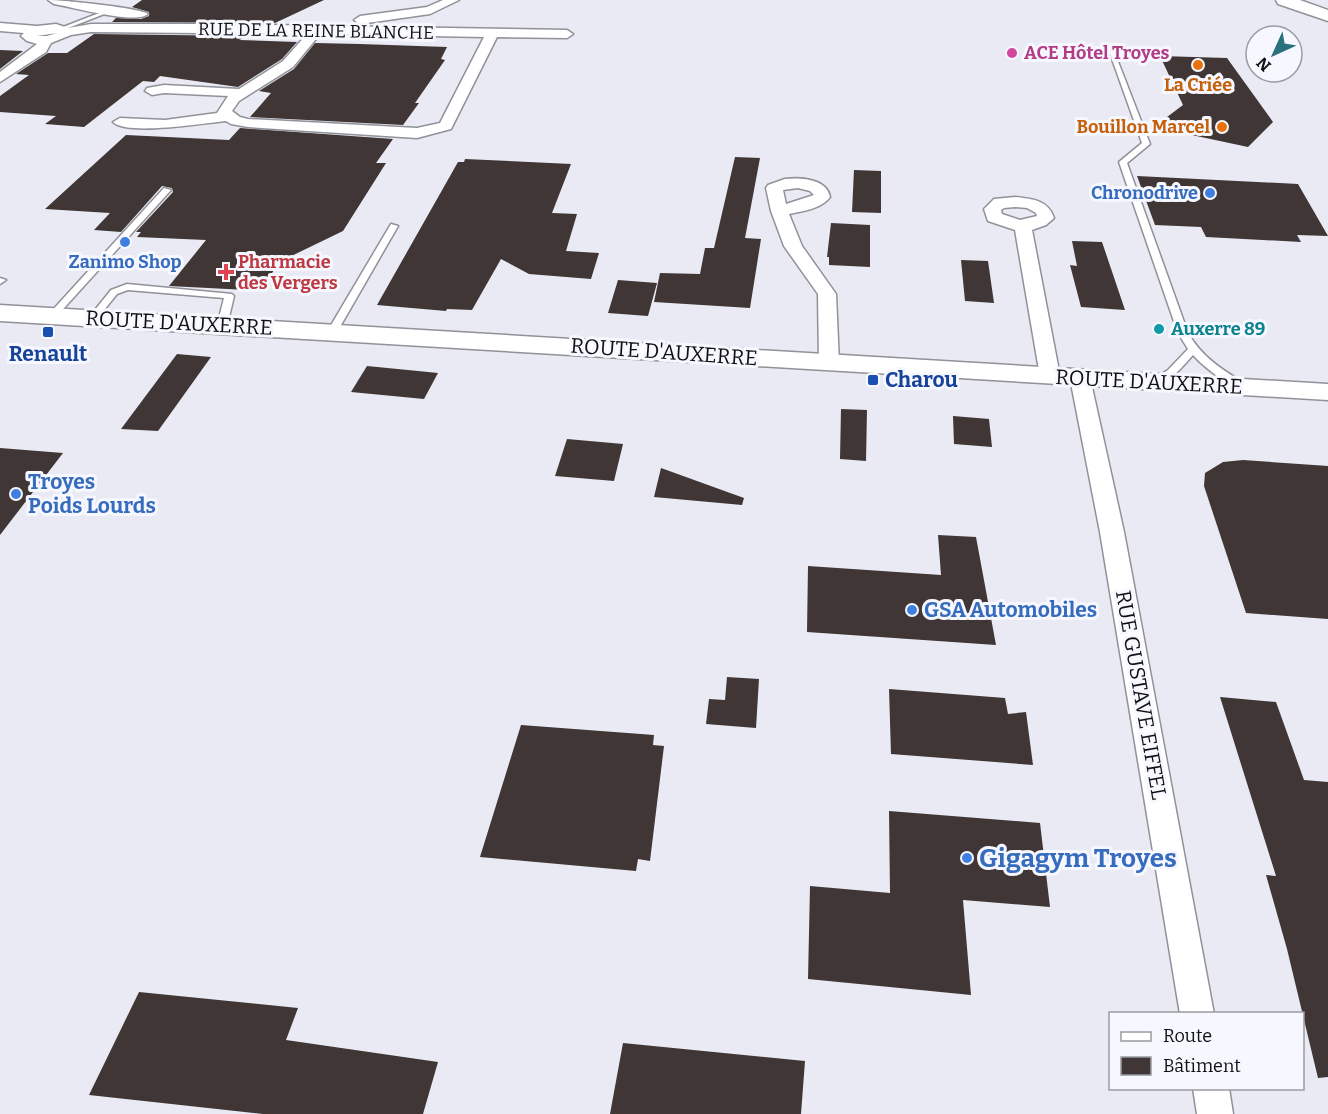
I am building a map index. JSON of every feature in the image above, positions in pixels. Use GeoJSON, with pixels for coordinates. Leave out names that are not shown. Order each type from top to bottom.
{"type":"FeatureCollection","features":[{"type":"Feature","properties":{"kind":"main road"},"geometry":{"type":"LineString","coordinates":[[1284,0],[1328,16]]}},
{"type":"Feature","properties":{"kind":"main road","name":"ROUTE D'AUXERRE"},"geometry":{"type":"LineString","coordinates":[[0,313],[1328,392]]}},
{"type":"Feature","properties":{"kind":"street"},"geometry":{"type":"LineString","coordinates":[[54,0],[109,11],[154,14]]}},
{"type":"Feature","properties":{"kind":"street"},"geometry":{"type":"LineString","coordinates":[[177,15],[361,20],[430,10],[453,0]]}},
{"type":"Feature","properties":{"kind":"street"},"geometry":{"type":"LineString","coordinates":[[0,27],[37,35]]}},
{"type":"Feature","properties":{"kind":"street","name":"RUE DE LA REINE BLANCHE"},"geometry":{"type":"LineString","coordinates":[[37,35],[57,38],[63,30],[91,28],[567,34]]}},
{"type":"Feature","properties":{"kind":"street"},"geometry":{"type":"LineString","coordinates":[[228,116],[224,112],[228,105],[288,64],[315,32]]}},
{"type":"Feature","properties":{"kind":"street"},"geometry":{"type":"LineString","coordinates":[[441,144],[446,126],[489,43],[490,34]]}},
{"type":"Feature","properties":{"kind":"street"},"geometry":{"type":"LineString","coordinates":[[0,41],[37,35]]}},
{"type":"Feature","properties":{"kind":"street"},"geometry":{"type":"LineString","coordinates":[[0,78],[41,49],[37,35]]}},
{"type":"Feature","properties":{"kind":"street"},"geometry":{"type":"LineString","coordinates":[[152,91],[164,89],[243,93]]}},
{"type":"Feature","properties":{"kind":"street"},"geometry":{"type":"LineString","coordinates":[[120,122],[165,124],[228,116],[248,123],[407,132],[431,131],[446,126]]}},
{"type":"Feature","properties":{"kind":"street"},"geometry":{"type":"LineString","coordinates":[[399,148],[394,143],[407,132]]}},
{"type":"Feature","properties":{"kind":"street"},"geometry":{"type":"LineString","coordinates":[[779,211],[794,246],[827,294],[829,363]]}},
{"type":"Feature","properties":{"kind":"street"},"geometry":{"type":"LineString","coordinates":[[1023,226],[1050,376]]}},
{"type":"Feature","properties":{"kind":"street","name":"RUE GUSTAVE EIFFEL"},"geometry":{"type":"LineString","coordinates":[[1080,378],[1112,532],[1197,1012]]}},
{"type":"Feature","properties":{"kind":"street"},"geometry":{"type":"LineString","coordinates":[[1211,1090],[1215,1114]]}},
{"type":"Feature","properties":{"kind":"lane"},"geometry":{"type":"LineString","coordinates":[[63,30],[109,11]]}},
{"type":"Feature","properties":{"kind":"lane"},"geometry":{"type":"LineString","coordinates":[[1109,46],[1146,144],[1123,162],[1183,333],[1192,351],[1204,363],[1243,387]]}},
{"type":"Feature","properties":{"kind":"lane"},"geometry":{"type":"LineString","coordinates":[[52,316],[167,190]]}},
{"type":"Feature","properties":{"kind":"lane"},"geometry":{"type":"LineString","coordinates":[[332,332],[394,226]]}},
{"type":"Feature","properties":{"kind":"lane"},"geometry":{"type":"LineString","coordinates":[[1153,382],[1172,372],[1192,351]]}},
{"type":"Feature","properties":{"kind":"building"},"geometry":{"type":"Polygon","coordinates":[[[142,0],[324,0],[275,23],[112,22],[116,18],[141,19],[149,16],[149,12],[132,7],[142,0]]]}},
{"type":"Feature","properties":{"kind":"building"},"geometry":{"type":"Polygon","coordinates":[[[94,34],[248,36],[239,40],[297,42],[282,59],[238,87],[160,76],[154,82],[143,81],[84,127],[45,124],[56,116],[0,112],[0,96],[29,75],[16,74],[48,53],[67,53],[94,34]]]}},
{"type":"Feature","properties":{"kind":"building"},"geometry":{"type":"Polygon","coordinates":[[[315,43],[447,47],[441,59],[445,60],[415,103],[419,103],[403,125],[250,117],[271,93],[259,91],[294,69],[315,43]]]}},
{"type":"Feature","properties":{"kind":"building"},"geometry":{"type":"Polygon","coordinates":[[[0,50],[23,51],[0,69],[0,50]]]}},
{"type":"Feature","properties":{"kind":"building"},"geometry":{"type":"Polygon","coordinates":[[[1160,56],[1227,58],[1273,122],[1248,147],[1187,134],[1191,130],[1159,123],[1183,105],[1160,56]]]}},
{"type":"Feature","properties":{"kind":"building"},"geometry":{"type":"Polygon","coordinates":[[[240,128],[393,139],[376,163],[386,163],[343,231],[279,262],[269,278],[253,282],[247,290],[169,286],[206,240],[137,237],[141,232],[136,232],[173,192],[172,188],[162,186],[121,232],[94,230],[110,213],[45,209],[126,135],[229,140],[240,128]]]}},
{"type":"Feature","properties":{"kind":"building"},"geometry":{"type":"Polygon","coordinates":[[[735,157],[760,158],[745,238],[761,239],[750,308],[654,302],[660,273],[700,274],[705,248],[714,248],[735,157]]]}},
{"type":"Feature","properties":{"kind":"building"},"geometry":{"type":"Polygon","coordinates":[[[465,159],[571,164],[552,213],[577,214],[566,251],[599,253],[591,279],[529,274],[501,259],[472,310],[447,309],[446,311],[377,305],[458,162],[464,162],[465,159]]]}},
{"type":"Feature","properties":{"kind":"building"},"geometry":{"type":"Polygon","coordinates":[[[854,170],[881,171],[881,213],[852,212],[854,170]]]}},
{"type":"Feature","properties":{"kind":"building","name":"Chronodrive"},"geometry":{"type":"Polygon","coordinates":[[[1137,176],[1298,184],[1328,236],[1297,235],[1301,242],[1206,237],[1201,227],[1155,225],[1137,176]]]}},
{"type":"Feature","properties":{"kind":"building"},"geometry":{"type":"Polygon","coordinates":[[[831,223],[870,225],[870,267],[829,265],[829,257],[827,257],[831,223]]]}},
{"type":"Feature","properties":{"kind":"building"},"geometry":{"type":"Polygon","coordinates":[[[1072,241],[1102,242],[1125,310],[1081,307],[1070,265],[1077,266],[1072,241]]]}},
{"type":"Feature","properties":{"kind":"building"},"geometry":{"type":"Polygon","coordinates":[[[961,260],[988,261],[994,303],[965,301],[961,260]]]}},
{"type":"Feature","properties":{"kind":"building"},"geometry":{"type":"Polygon","coordinates":[[[618,280],[657,283],[648,316],[608,313],[618,280]]]}},
{"type":"Feature","properties":{"kind":"building"},"geometry":{"type":"Polygon","coordinates":[[[177,354],[211,357],[158,431],[121,429],[177,354]]]}},
{"type":"Feature","properties":{"kind":"building"},"geometry":{"type":"Polygon","coordinates":[[[367,366],[438,373],[424,399],[351,392],[367,366]]]}},
{"type":"Feature","properties":{"kind":"building"},"geometry":{"type":"Polygon","coordinates":[[[841,409],[867,410],[866,461],[840,459],[841,409]]]}},
{"type":"Feature","properties":{"kind":"building"},"geometry":{"type":"Polygon","coordinates":[[[953,416],[989,419],[992,447],[954,444],[953,416]]]}},
{"type":"Feature","properties":{"kind":"building"},"geometry":{"type":"Polygon","coordinates":[[[567,439],[623,444],[614,481],[555,476],[567,439]]]}},
{"type":"Feature","properties":{"kind":"building","name":"Troyes Poids Lourds"},"geometry":{"type":"Polygon","coordinates":[[[0,448],[63,453],[0,535],[0,448]]]}},
{"type":"Feature","properties":{"kind":"building"},"geometry":{"type":"Polygon","coordinates":[[[1243,460],[1328,466],[1328,619],[1246,613],[1204,486],[1205,473],[1223,462],[1243,460]]]}},
{"type":"Feature","properties":{"kind":"building"},"geometry":{"type":"Polygon","coordinates":[[[661,468],[744,498],[742,505],[654,497],[661,468]]]}},
{"type":"Feature","properties":{"kind":"building","name":"GSA Automobiles"},"geometry":{"type":"Polygon","coordinates":[[[938,535],[976,537],[996,645],[807,632],[808,566],[941,575],[938,535]]]}},
{"type":"Feature","properties":{"kind":"building"},"geometry":{"type":"Polygon","coordinates":[[[727,677],[759,679],[756,728],[706,724],[709,699],[725,700],[727,677]]]}},
{"type":"Feature","properties":{"kind":"building"},"geometry":{"type":"Polygon","coordinates":[[[889,689],[1005,698],[1008,714],[1026,712],[1033,765],[891,754],[889,689]]]}},
{"type":"Feature","properties":{"kind":"building"},"geometry":{"type":"Polygon","coordinates":[[[1220,697],[1276,702],[1304,780],[1328,782],[1328,1077],[1318,1078],[1304,1012],[1266,875],[1276,876],[1220,697]]]}},
{"type":"Feature","properties":{"kind":"building"},"geometry":{"type":"Polygon","coordinates":[[[521,725],[654,735],[653,745],[664,746],[650,861],[638,859],[636,871],[480,857],[521,725]]]}},
{"type":"Feature","properties":{"kind":"building"},"geometry":{"type":"Polygon","coordinates":[[[889,811],[1040,823],[1050,907],[963,900],[971,995],[808,979],[810,886],[890,893],[889,811]]]}},
{"type":"Feature","properties":{"kind":"building"},"geometry":{"type":"Polygon","coordinates":[[[139,992],[298,1008],[286,1040],[438,1062],[423,1114],[263,1114],[89,1095],[139,992]]]}},
{"type":"Feature","properties":{"kind":"building"},"geometry":{"type":"Polygon","coordinates":[[[623,1043],[805,1061],[801,1114],[610,1114],[623,1043]]]}},
{"type":"Feature","properties":{"kind":"place","name":"ACE Hôtel Troyes"},"geometry":{"type":"Point","coordinates":[1012,53]}},
{"type":"Feature","properties":{"kind":"place","name":"La Criée"},"geometry":{"type":"Point","coordinates":[1198,65]}},
{"type":"Feature","properties":{"kind":"place","name":"Bouillon Marcel"},"geometry":{"type":"Point","coordinates":[1222,127]}},
{"type":"Feature","properties":{"kind":"place","name":"Chronodrive"},"geometry":{"type":"Point","coordinates":[1210,193]}},
{"type":"Feature","properties":{"kind":"place","name":"Zanimo Shop"},"geometry":{"type":"Point","coordinates":[125,242]}},
{"type":"Feature","properties":{"kind":"place","name":"Pharmacie des Vergers"},"geometry":{"type":"Point","coordinates":[226,272]}},
{"type":"Feature","properties":{"kind":"place","name":"Auxerre 89"},"geometry":{"type":"Point","coordinates":[1159,329]}},
{"type":"Feature","properties":{"kind":"place","name":"Renault"},"geometry":{"type":"Point","coordinates":[48,332]}},
{"type":"Feature","properties":{"kind":"place","name":"Charou"},"geometry":{"type":"Point","coordinates":[873,380]}},
{"type":"Feature","properties":{"kind":"place","name":"Troyes Poids Lourds"},"geometry":{"type":"Point","coordinates":[16,494]}},
{"type":"Feature","properties":{"kind":"place","name":"GSA Automobiles"},"geometry":{"type":"Point","coordinates":[912,610]}},
{"type":"Feature","properties":{"kind":"place","name":"Gigagym Troyes"},"geometry":{"type":"Point","coordinates":[967,858]}}]}
